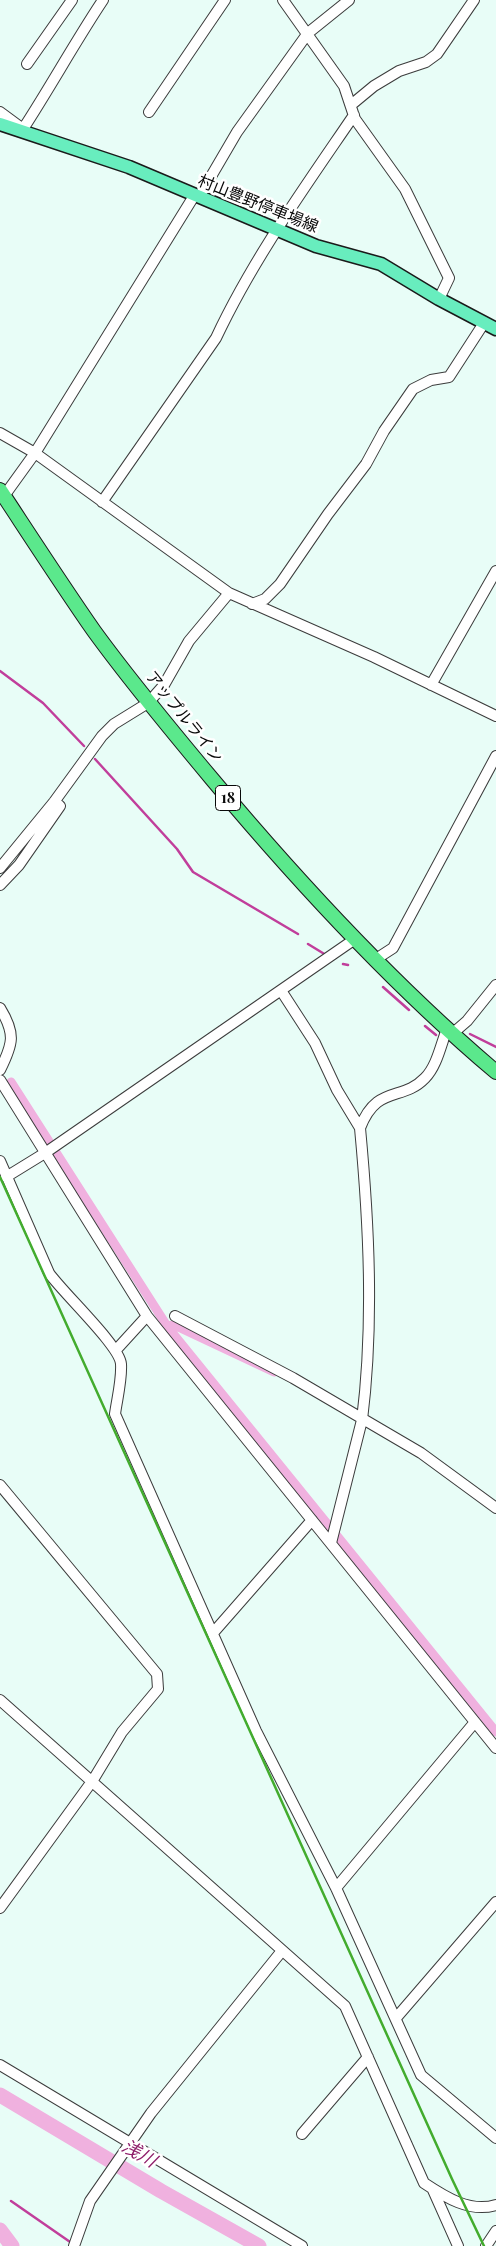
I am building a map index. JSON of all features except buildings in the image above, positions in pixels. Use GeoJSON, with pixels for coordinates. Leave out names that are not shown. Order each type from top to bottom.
{"type":"FeatureCollection","features":[{"type":"Feature","properties":{"kind":"highway","name":"アップルライン"},"geometry":{"type":"LineString","coordinates":[[2,493],[94,631],[148,703],[255,830],[355,939],[450,1031],[496,1072]]}},
{"type":"Feature","properties":{"kind":"main road","name":"村山豊野停車場線"},"geometry":{"type":"LineString","coordinates":[[1,126],[25,131],[129,167],[276,231],[316,246],[381,264],[439,299],[496,329]]}},
{"type":"Feature","properties":{"kind":"street"},"geometry":{"type":"LineString","coordinates":[[28,64],[72,0]]}},
{"type":"Feature","properties":{"kind":"street"},"geometry":{"type":"LineString","coordinates":[[0,112],[25,131],[58,76],[69,50],[103,0]]}},
{"type":"Feature","properties":{"kind":"street"},"geometry":{"type":"LineString","coordinates":[[149,112],[225,0]]}},
{"type":"Feature","properties":{"kind":"street"},"geometry":{"type":"LineString","coordinates":[[283,0],[344,86],[354,119],[405,189],[449,278],[439,299]]}},
{"type":"Feature","properties":{"kind":"street"},"geometry":{"type":"LineString","coordinates":[[2,493],[35,453],[237,132],[308,33],[349,0]]}},
{"type":"Feature","properties":{"kind":"street"},"geometry":{"type":"LineString","coordinates":[[102,502],[216,338],[229,311],[276,231],[352,110],[374,86],[399,71],[426,62],[437,54],[474,0]]}},
{"type":"Feature","properties":{"kind":"street"},"geometry":{"type":"LineString","coordinates":[[252,604],[265,599],[280,584],[328,514],[366,464],[384,431],[413,389],[430,380],[449,377],[484,323]]}},
{"type":"Feature","properties":{"kind":"street"},"geometry":{"type":"LineString","coordinates":[[0,433],[35,453],[229,593],[496,716]]}},
{"type":"Feature","properties":{"kind":"street"},"geometry":{"type":"LineString","coordinates":[[431,685],[496,571]]}},
{"type":"Feature","properties":{"kind":"street"},"geometry":{"type":"LineString","coordinates":[[0,868],[54,802],[102,736],[114,724],[148,703],[164,685],[189,641],[229,593]]}},
{"type":"Feature","properties":{"kind":"street"},"geometry":{"type":"LineString","coordinates":[[376,959],[392,948],[496,756]]}},
{"type":"Feature","properties":{"kind":"street"},"geometry":{"type":"LineString","coordinates":[[0,885],[18,865],[60,806],[54,802]]}},
{"type":"Feature","properties":{"kind":"street"},"geometry":{"type":"LineString","coordinates":[[6,1176],[47,1152],[282,992],[355,939]]}},
{"type":"Feature","properties":{"kind":"street"},"geometry":{"type":"LineString","coordinates":[[360,1128],[365,1116],[377,1100],[424,1080],[431,1071],[450,1031],[467,1021],[496,985]]}},
{"type":"Feature","properties":{"kind":"street"},"geometry":{"type":"LineString","coordinates":[[282,992],[315,1044],[337,1090],[360,1128],[367,1202],[368,1328],[362,1420],[332,1541]]}},
{"type":"Feature","properties":{"kind":"street"},"geometry":{"type":"LineString","coordinates":[[0,1008],[10,1024],[12,1041],[0,1070]]}},
{"type":"Feature","properties":{"kind":"street"},"geometry":{"type":"LineString","coordinates":[[0,1080],[47,1152],[147,1316],[312,1520],[332,1541],[496,1748]]}},
{"type":"Feature","properties":{"kind":"street"},"geometry":{"type":"LineString","coordinates":[[0,1161],[49,1273],[60,1288],[116,1350],[121,1363],[115,1414],[256,1730],[336,1888],[421,2075],[496,2138]]}},
{"type":"Feature","properties":{"kind":"street"},"geometry":{"type":"LineString","coordinates":[[116,1350],[147,1316]]}},
{"type":"Feature","properties":{"kind":"street"},"geometry":{"type":"LineString","coordinates":[[175,1316],[293,1378],[420,1453],[496,1508]]}},
{"type":"Feature","properties":{"kind":"street"},"geometry":{"type":"LineString","coordinates":[[0,1908],[92,1780],[122,1732],[158,1689],[157,1674],[1,1489]]}},
{"type":"Feature","properties":{"kind":"street"},"geometry":{"type":"LineString","coordinates":[[213,1633],[312,1520]]}},
{"type":"Feature","properties":{"kind":"street"},"geometry":{"type":"LineString","coordinates":[[0,1700],[92,1780],[281,1952],[345,2006],[424,2183],[462,2204],[480,2207],[495,2206],[496,2218]]}},
{"type":"Feature","properties":{"kind":"street"},"geometry":{"type":"LineString","coordinates":[[336,1888],[474,1722]]}},
{"type":"Feature","properties":{"kind":"street"},"geometry":{"type":"LineString","coordinates":[[396,2018],[496,1902]]}},
{"type":"Feature","properties":{"kind":"street"},"geometry":{"type":"LineString","coordinates":[[74,2244],[90,2201],[151,2113],[281,1952]]}},
{"type":"Feature","properties":{"kind":"street"},"geometry":{"type":"LineString","coordinates":[[302,2134],[368,2057]]}},
{"type":"Feature","properties":{"kind":"street"},"geometry":{"type":"LineString","coordinates":[[0,2065],[302,2246]]}},
{"type":"Feature","properties":{"kind":"street"},"geometry":{"type":"LineString","coordinates":[[433,2189],[458,2246]]}},
{"type":"Feature","properties":{"kind":"street"},"geometry":{"type":"LineString","coordinates":[[486,2246],[496,2232]]}},
{"type":"Feature","properties":{"kind":"waterway"},"geometry":{"type":"LineString","coordinates":[[0,671],[43,703],[84,746]]}},
{"type":"Feature","properties":{"kind":"waterway"},"geometry":{"type":"LineString","coordinates":[[95,759],[177,849],[193,872],[298,934]]}},
{"type":"Feature","properties":{"kind":"waterway"},"geometry":{"type":"LineString","coordinates":[[308,944],[326,955]]}},
{"type":"Feature","properties":{"kind":"waterway"},"geometry":{"type":"LineString","coordinates":[[343,964],[348,965]]}},
{"type":"Feature","properties":{"kind":"waterway"},"geometry":{"type":"LineString","coordinates":[[383,987],[409,1010]]}},
{"type":"Feature","properties":{"kind":"waterway"},"geometry":{"type":"LineString","coordinates":[[425,1026],[436,1035]]}},
{"type":"Feature","properties":{"kind":"waterway"},"geometry":{"type":"LineString","coordinates":[[470,1034],[496,1047]]}},
{"type":"Feature","properties":{"kind":"waterway"},"geometry":{"type":"LineString","coordinates":[[11,1082],[167,1326],[496,1732]]}},
{"type":"Feature","properties":{"kind":"waterway"},"geometry":{"type":"LineString","coordinates":[[167,1326],[174,1325],[274,1372]]}},
{"type":"Feature","properties":{"kind":"waterway","name":"浅川"},"geometry":{"type":"LineString","coordinates":[[0,2095],[161,2191],[259,2246]]}},
{"type":"Feature","properties":{"kind":"waterway"},"geometry":{"type":"LineString","coordinates":[[11,2201],[73,2244]]}},
{"type":"Feature","properties":{"kind":"waterway"},"geometry":{"type":"LineString","coordinates":[[0,2230],[12,2246]]}},
{"type":"Feature","properties":{"kind":"railway"},"geometry":{"type":"LineString","coordinates":[[0,1177],[452,2179],[484,2246]]}}]}
